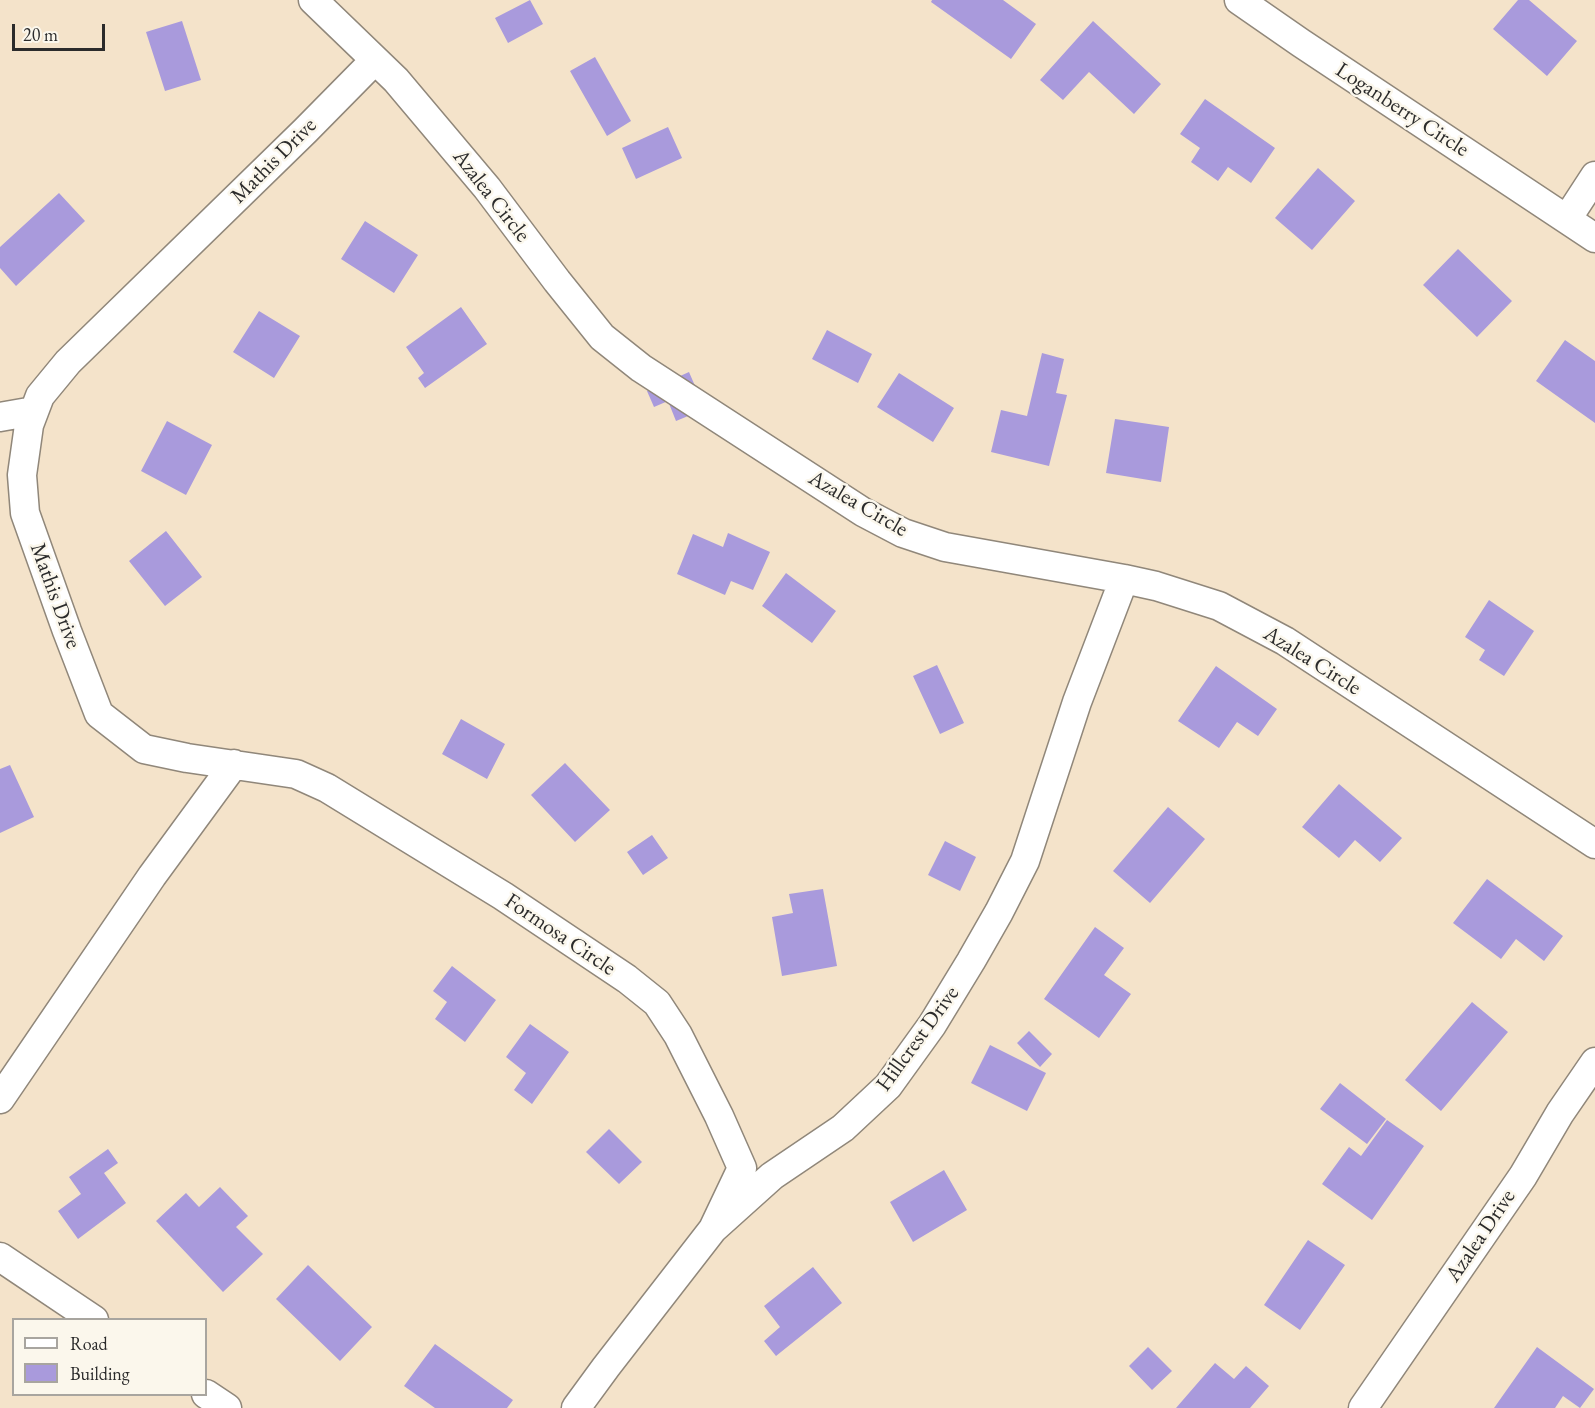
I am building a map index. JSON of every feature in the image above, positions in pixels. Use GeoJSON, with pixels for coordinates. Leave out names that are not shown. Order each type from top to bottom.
{"type":"FeatureCollection","features":[{"type":"Feature","properties":{"kind":"street","name":"Azalea Circle"},"geometry":{"type":"LineString","coordinates":[[313,0],[396,80],[487,188],[602,337],[641,368],[863,512],[903,533],[945,547],[1156,586],[1219,606],[1285,642],[1595,844]]}},
{"type":"Feature","properties":{"kind":"street","name":"Loganberry Circle"},"geometry":{"type":"LineString","coordinates":[[1239,0],[1595,238]]}},
{"type":"Feature","properties":{"kind":"street","name":"Mathis Drive"},"geometry":{"type":"LineString","coordinates":[[234,764],[187,758],[144,749],[99,714],[11,481],[40,396],[68,362],[375,60]]}},
{"type":"Feature","properties":{"kind":"street"},"geometry":{"type":"LineString","coordinates":[[1567,219],[1595,176]]}},
{"type":"Feature","properties":{"kind":"street"},"geometry":{"type":"LineString","coordinates":[[0,417],[34,411]]}},
{"type":"Feature","properties":{"kind":"street","name":"Hillcrest Drive"},"geometry":{"type":"LineString","coordinates":[[576,1408],[713,1229],[772,1176],[843,1128],[888,1086],[932,1025],[988,932],[1025,861],[1077,702],[1124,579]]}},
{"type":"Feature","properties":{"kind":"street"},"geometry":{"type":"LineString","coordinates":[[0,1099],[139,895],[234,764]]}},
{"type":"Feature","properties":{"kind":"street","name":"Formosa Circle"},"geometry":{"type":"LineString","coordinates":[[234,764],[297,774],[327,788],[503,897],[627,979],[657,1003],[678,1035],[719,1116],[742,1168],[713,1229]]}},
{"type":"Feature","properties":{"kind":"street","name":"Azalea Drive"},"geometry":{"type":"LineString","coordinates":[[1364,1408],[1523,1176],[1560,1113],[1595,1062]]}},
{"type":"Feature","properties":{"kind":"street"},"geometry":{"type":"LineString","coordinates":[[0,1257],[91,1318]]}},
{"type":"Feature","properties":{"kind":"street"},"geometry":{"type":"LineString","coordinates":[[207,1395],[227,1408]]}},
{"type":"Feature","properties":{"kind":"building"},"geometry":{"type":"Polygon","coordinates":[[[530,0],[543,24],[508,43],[495,18],[530,0]]]}},
{"type":"Feature","properties":{"kind":"building"},"geometry":{"type":"Polygon","coordinates":[[[932,0],[1003,0],[1036,24],[1011,59],[931,2],[932,0]]]}},
{"type":"Feature","properties":{"kind":"building"},"geometry":{"type":"Polygon","coordinates":[[[1518,0],[1529,0],[1577,41],[1547,76],[1493,29],[1518,0]]]}},
{"type":"Feature","properties":{"kind":"building"},"geometry":{"type":"Polygon","coordinates":[[[182,21],[201,80],[165,91],[146,32],[182,21]]]}},
{"type":"Feature","properties":{"kind":"building"},"geometry":{"type":"Polygon","coordinates":[[[1093,21],[1161,84],[1134,114],[1089,72],[1063,100],[1040,80],[1093,21]]]}},
{"type":"Feature","properties":{"kind":"building"},"geometry":{"type":"Polygon","coordinates":[[[595,57],[631,121],[607,136],[570,71],[595,57]]]}},
{"type":"Feature","properties":{"kind":"building"},"geometry":{"type":"Polygon","coordinates":[[[1205,99],[1275,148],[1251,183],[1228,167],[1218,181],[1191,162],[1200,148],[1180,134],[1205,99]]]}},
{"type":"Feature","properties":{"kind":"building"},"geometry":{"type":"Polygon","coordinates":[[[668,127],[682,158],[636,179],[622,148],[668,127]]]}},
{"type":"Feature","properties":{"kind":"building"},"geometry":{"type":"Polygon","coordinates":[[[1318,168],[1355,201],[1312,250],[1275,218],[1318,168]]]}},
{"type":"Feature","properties":{"kind":"building"},"geometry":{"type":"Polygon","coordinates":[[[59,193],[85,221],[16,286],[0,268],[0,247],[59,193]]]}},
{"type":"Feature","properties":{"kind":"building"},"geometry":{"type":"Polygon","coordinates":[[[365,221],[418,255],[394,293],[341,259],[365,221]]]}},
{"type":"Feature","properties":{"kind":"building"},"geometry":{"type":"Polygon","coordinates":[[[1458,249],[1512,301],[1477,337],[1423,285],[1458,249]]]}},
{"type":"Feature","properties":{"kind":"building"},"geometry":{"type":"Polygon","coordinates":[[[461,307],[487,344],[425,388],[418,378],[424,373],[406,347],[461,307]]]}},
{"type":"Feature","properties":{"kind":"building"},"geometry":{"type":"Polygon","coordinates":[[[259,311],[300,336],[274,378],[233,352],[259,311]]]}},
{"type":"Feature","properties":{"kind":"building"},"geometry":{"type":"Polygon","coordinates":[[[827,330],[872,354],[858,383],[812,359],[827,330]]]}},
{"type":"Feature","properties":{"kind":"building"},"geometry":{"type":"Polygon","coordinates":[[[1565,340],[1595,361],[1595,423],[1536,381],[1565,340]]]}},
{"type":"Feature","properties":{"kind":"building"},"geometry":{"type":"Polygon","coordinates":[[[1042,353],[1064,359],[1056,393],[1067,395],[1049,466],[991,452],[1001,410],[1027,416],[1042,353]]]}},
{"type":"Feature","properties":{"kind":"building"},"geometry":{"type":"Polygon","coordinates":[[[689,372],[705,409],[676,421],[668,401],[654,407],[647,391],[689,372]]]}},
{"type":"Feature","properties":{"kind":"building"},"geometry":{"type":"Polygon","coordinates":[[[899,373],[954,408],[933,442],[877,407],[899,373]]]}},
{"type":"Feature","properties":{"kind":"building"},"geometry":{"type":"Polygon","coordinates":[[[1115,419],[1169,427],[1161,482],[1106,473],[1115,419]]]}},
{"type":"Feature","properties":{"kind":"building"},"geometry":{"type":"Polygon","coordinates":[[[167,421],[212,445],[186,495],[141,471],[167,421]]]}},
{"type":"Feature","properties":{"kind":"building"},"geometry":{"type":"Polygon","coordinates":[[[166,531],[202,577],[165,606],[129,561],[166,531]]]}},
{"type":"Feature","properties":{"kind":"building"},"geometry":{"type":"Polygon","coordinates":[[[728,533],[770,552],[753,590],[731,581],[725,595],[677,574],[693,534],[723,547],[728,533]]]}},
{"type":"Feature","properties":{"kind":"building"},"geometry":{"type":"Polygon","coordinates":[[[786,573],[836,611],[812,643],[762,606],[786,573]]]}},
{"type":"Feature","properties":{"kind":"building"},"geometry":{"type":"Polygon","coordinates":[[[1489,600],[1534,631],[1504,676],[1479,660],[1485,650],[1465,637],[1489,600]]]}},
{"type":"Feature","properties":{"kind":"building"},"geometry":{"type":"Polygon","coordinates":[[[937,665],[964,723],[940,734],[913,676],[937,665]]]}},
{"type":"Feature","properties":{"kind":"building"},"geometry":{"type":"Polygon","coordinates":[[[1216,666],[1277,709],[1258,736],[1237,722],[1219,748],[1178,721],[1216,666]]]}},
{"type":"Feature","properties":{"kind":"building"},"geometry":{"type":"Polygon","coordinates":[[[461,719],[505,744],[487,779],[442,754],[461,719]]]}},
{"type":"Feature","properties":{"kind":"building"},"geometry":{"type":"Polygon","coordinates":[[[565,763],[610,810],[575,842],[531,795],[565,763]]]}},
{"type":"Feature","properties":{"kind":"building"},"geometry":{"type":"Polygon","coordinates":[[[10,765],[34,817],[0,833],[0,769],[10,765]]]}},
{"type":"Feature","properties":{"kind":"building"},"geometry":{"type":"Polygon","coordinates":[[[1339,784],[1402,838],[1380,862],[1355,840],[1339,858],[1302,827],[1339,784]]]}},
{"type":"Feature","properties":{"kind":"building"},"geometry":{"type":"Polygon","coordinates":[[[1168,807],[1205,839],[1150,903],[1113,871],[1168,807]]]}},
{"type":"Feature","properties":{"kind":"building"},"geometry":{"type":"Polygon","coordinates":[[[652,835],[668,858],[643,875],[627,852],[652,835]]]}},
{"type":"Feature","properties":{"kind":"building"},"geometry":{"type":"Polygon","coordinates":[[[945,841],[976,857],[960,891],[928,875],[945,841]]]}},
{"type":"Feature","properties":{"kind":"building"},"geometry":{"type":"Polygon","coordinates":[[[1487,879],[1563,936],[1544,961],[1516,939],[1501,959],[1453,923],[1487,879]]]}},
{"type":"Feature","properties":{"kind":"building"},"geometry":{"type":"Polygon","coordinates":[[[823,889],[837,966],[782,976],[772,917],[793,913],[789,894],[823,889]]]}},
{"type":"Feature","properties":{"kind":"building"},"geometry":{"type":"Polygon","coordinates":[[[1095,927],[1124,948],[1104,975],[1131,994],[1099,1038],[1044,999],[1095,927]]]}},
{"type":"Feature","properties":{"kind":"building"},"geometry":{"type":"Polygon","coordinates":[[[452,966],[496,1000],[465,1042],[435,1019],[447,1002],[433,991],[452,966]]]}},
{"type":"Feature","properties":{"kind":"building"},"geometry":{"type":"Polygon","coordinates":[[[1472,1002],[1508,1032],[1441,1111],[1405,1080],[1472,1002]]]}},
{"type":"Feature","properties":{"kind":"building"},"geometry":{"type":"Polygon","coordinates":[[[530,1024],[569,1052],[532,1104],[514,1090],[526,1073],[506,1057],[530,1024]]]}},
{"type":"Feature","properties":{"kind":"building"},"geometry":{"type":"Polygon","coordinates":[[[1029,1031],[1052,1054],[1040,1067],[1017,1043],[1029,1031]]]}},
{"type":"Feature","properties":{"kind":"building"},"geometry":{"type":"Polygon","coordinates":[[[990,1045],[1046,1073],[1027,1111],[971,1083],[990,1045]]]}},
{"type":"Feature","properties":{"kind":"building"},"geometry":{"type":"Polygon","coordinates":[[[1340,1083],[1386,1119],[1367,1144],[1320,1109],[1340,1083]]]}},
{"type":"Feature","properties":{"kind":"building"},"geometry":{"type":"Polygon","coordinates":[[[1387,1120],[1424,1146],[1372,1220],[1322,1184],[1349,1147],[1361,1156],[1387,1120]]]}},
{"type":"Feature","properties":{"kind":"building"},"geometry":{"type":"Polygon","coordinates":[[[609,1129],[642,1162],[619,1184],[586,1152],[609,1129]]]}},
{"type":"Feature","properties":{"kind":"building"},"geometry":{"type":"Polygon","coordinates":[[[108,1149],[118,1163],[104,1173],[126,1203],[78,1239],[58,1211],[81,1194],[69,1177],[108,1149]]]}},
{"type":"Feature","properties":{"kind":"building"},"geometry":{"type":"Polygon","coordinates":[[[944,1170],[967,1210],[913,1242],[890,1202],[944,1170]]]}},
{"type":"Feature","properties":{"kind":"building"},"geometry":{"type":"Polygon","coordinates":[[[220,1187],[248,1216],[236,1227],[263,1254],[223,1292],[156,1221],[186,1193],[199,1207],[220,1187]]]}},
{"type":"Feature","properties":{"kind":"building"},"geometry":{"type":"Polygon","coordinates":[[[1308,1240],[1345,1265],[1300,1330],[1264,1305],[1308,1240]]]}},
{"type":"Feature","properties":{"kind":"building"},"geometry":{"type":"Polygon","coordinates":[[[308,1265],[372,1327],[340,1361],[276,1299],[308,1265]]]}},
{"type":"Feature","properties":{"kind":"building"},"geometry":{"type":"Polygon","coordinates":[[[813,1267],[842,1303],[776,1356],[764,1341],[780,1327],[764,1306],[813,1267]]]}},
{"type":"Feature","properties":{"kind":"building"},"geometry":{"type":"Polygon","coordinates":[[[435,1344],[513,1400],[507,1408],[435,1408],[404,1386],[435,1344]]]}},
{"type":"Feature","properties":{"kind":"building"},"geometry":{"type":"Polygon","coordinates":[[[1148,1347],[1172,1371],[1152,1390],[1129,1366],[1148,1347]]]}},
{"type":"Feature","properties":{"kind":"building"},"geometry":{"type":"Polygon","coordinates":[[[1537,1347],[1594,1389],[1580,1408],[1563,1396],[1555,1408],[1494,1408],[1537,1347]]]}},
{"type":"Feature","properties":{"kind":"building"},"geometry":{"type":"Polygon","coordinates":[[[1215,1363],[1234,1379],[1246,1366],[1269,1386],[1250,1408],[1176,1408],[1215,1363]]]}}]}
